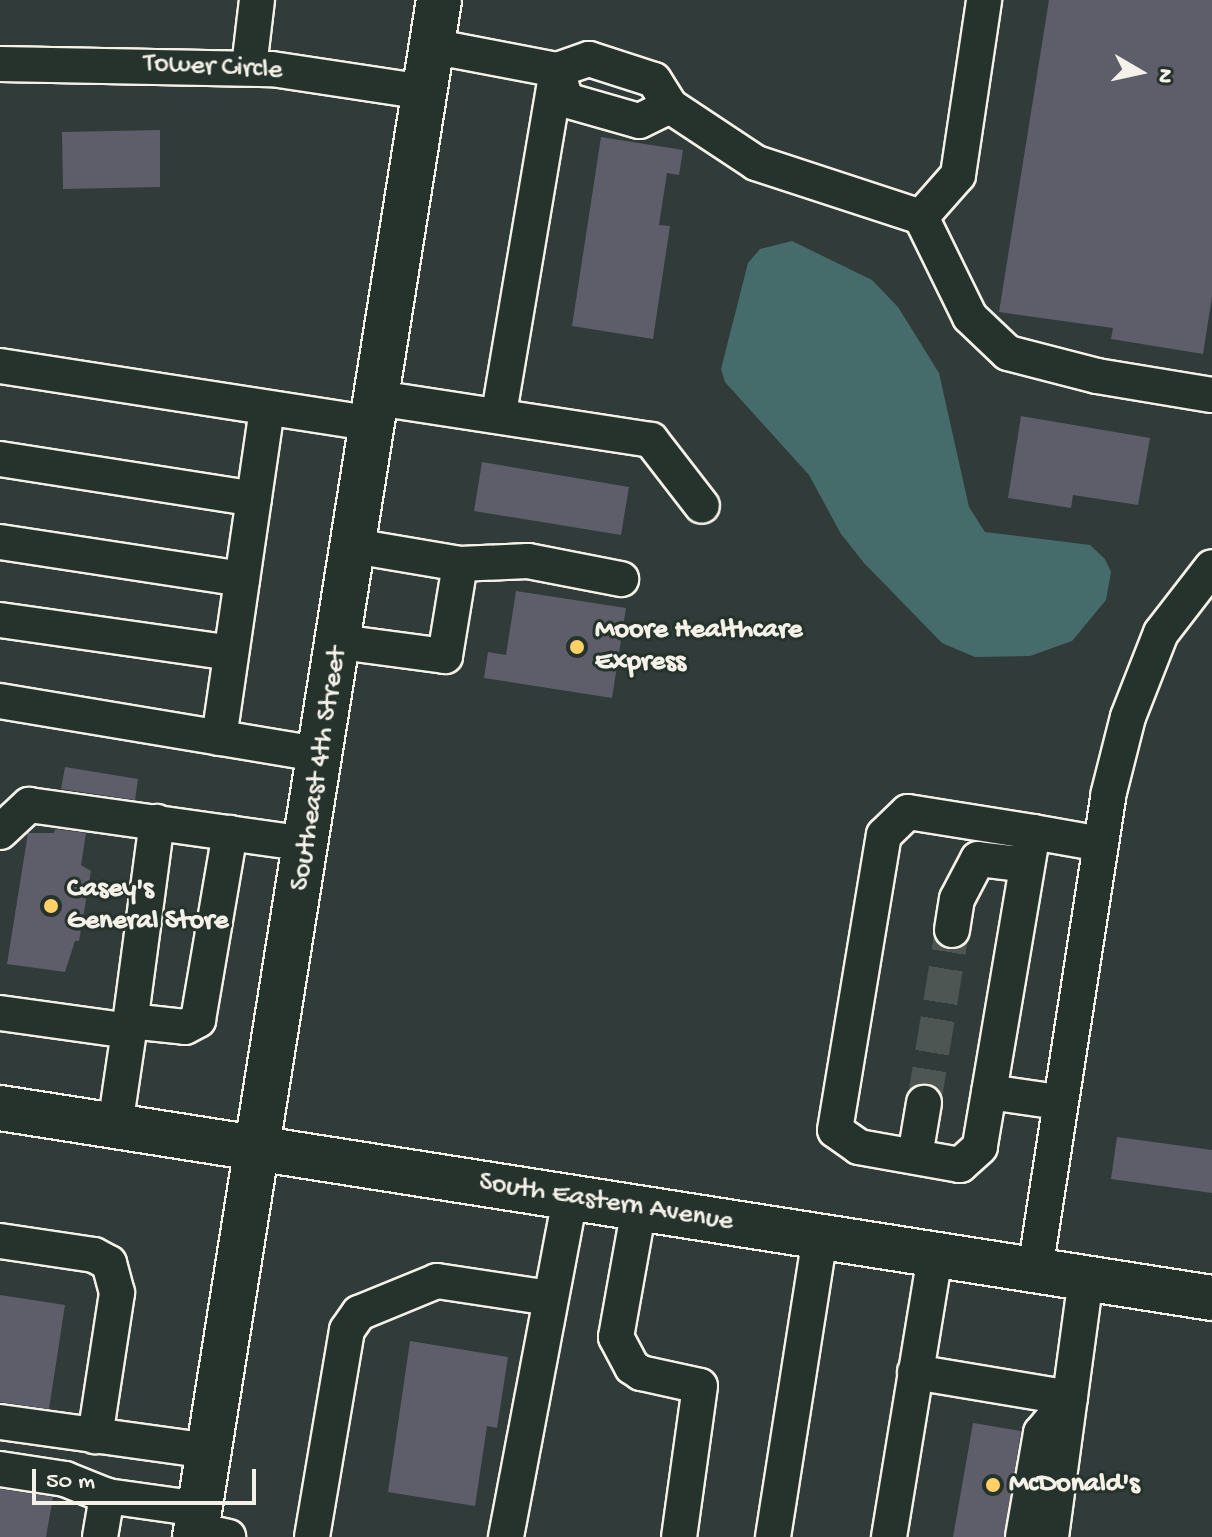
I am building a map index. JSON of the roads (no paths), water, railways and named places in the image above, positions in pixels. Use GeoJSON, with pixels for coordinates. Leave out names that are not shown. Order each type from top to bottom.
{"type":"FeatureCollection","features":[{"type":"Feature","properties":{"kind":"main road","name":"Southeast 4th Street"},"geometry":{"type":"LineString","coordinates":[[205,1528],[210,1451],[323,755],[439,0]]}},
{"type":"Feature","properties":{"kind":"main road","name":"South Eastern Avenue"},"geometry":{"type":"LineString","coordinates":[[0,1108],[1212,1298]]}},
{"type":"Feature","properties":{"kind":"street"},"geometry":{"type":"LineString","coordinates":[[249,67],[257,0]]}},
{"type":"Feature","properties":{"kind":"street"},"geometry":{"type":"LineString","coordinates":[[921,217],[958,175],[984,0]]}},
{"type":"Feature","properties":{"kind":"street"},"geometry":{"type":"LineString","coordinates":[[431,46],[557,70]]}},
{"type":"Feature","properties":{"kind":"street","name":"Tower Circle"},"geometry":{"type":"LineString","coordinates":[[0,64],[249,67],[424,92]]}},
{"type":"Feature","properties":{"kind":"street"},"geometry":{"type":"LineString","coordinates":[[557,70],[566,100],[639,121],[670,106],[756,163],[921,217],[970,317],[1008,353],[1097,376],[1212,395]]}},
{"type":"Feature","properties":{"kind":"street"},"geometry":{"type":"LineString","coordinates":[[499,413],[557,70]]}},
{"type":"Feature","properties":{"kind":"street"},"geometry":{"type":"LineString","coordinates":[[0,366],[267,408],[499,413],[651,440],[702,506]]}},
{"type":"Feature","properties":{"kind":"street"},"geometry":{"type":"LineString","coordinates":[[219,738],[267,408]]}},
{"type":"Feature","properties":{"kind":"street"},"geometry":{"type":"LineString","coordinates":[[0,459],[254,499]]}},
{"type":"Feature","properties":{"kind":"street"},"geometry":{"type":"LineString","coordinates":[[0,542],[242,579]]}},
{"type":"Feature","properties":{"kind":"street"},"geometry":{"type":"LineString","coordinates":[[354,546],[460,564],[528,561],[621,579]]}},
{"type":"Feature","properties":{"kind":"street"},"geometry":{"type":"LineString","coordinates":[[340,642],[445,656],[460,564]]}},
{"type":"Feature","properties":{"kind":"street"},"geometry":{"type":"LineString","coordinates":[[1035,1270],[1058,1102],[1101,844],[1128,717],[1161,633],[1212,567]]}},
{"type":"Feature","properties":{"kind":"street"},"geometry":{"type":"LineString","coordinates":[[0,620],[231,653]]}},
{"type":"Feature","properties":{"kind":"street"},"geometry":{"type":"LineString","coordinates":[[0,701],[323,755]]}},
{"type":"Feature","properties":{"kind":"street"},"geometry":{"type":"LineString","coordinates":[[0,832],[17,810],[29,805],[308,844]]}},
{"type":"Feature","properties":{"kind":"street"},"geometry":{"type":"LineString","coordinates":[[908,812],[1030,849],[980,1147],[960,1165],[859,1147],[835,1130],[884,835],[908,812]]}},
{"type":"Feature","properties":{"kind":"street"},"geometry":{"type":"LineString","coordinates":[[115,1126],[157,822]]}},
{"type":"Feature","properties":{"kind":"street"},"geometry":{"type":"LineString","coordinates":[[0,1013],[129,1026],[185,1027],[198,1020],[230,833]]}},
{"type":"Feature","properties":{"kind":"street"},"geometry":{"type":"LineString","coordinates":[[952,930],[957,899],[978,859],[1030,849],[1101,844]]}},
{"type":"Feature","properties":{"kind":"street"},"geometry":{"type":"LineString","coordinates":[[989,1092],[1058,1102]]}},
{"type":"Feature","properties":{"kind":"street"},"geometry":{"type":"LineString","coordinates":[[915,1156],[924,1103]]}},
{"type":"Feature","properties":{"kind":"street"},"geometry":{"type":"LineString","coordinates":[[506,1537],[570,1197]]}},
{"type":"Feature","properties":{"kind":"street"},"geometry":{"type":"LineString","coordinates":[[639,1208],[616,1337],[632,1367],[641,1373],[700,1386],[679,1537]]}},
{"type":"Feature","properties":{"kind":"street"},"geometry":{"type":"LineString","coordinates":[[773,1537],[820,1236]]}},
{"type":"Feature","properties":{"kind":"street"},"geometry":{"type":"LineString","coordinates":[[0,1241],[94,1255],[109,1263],[117,1293],[95,1436]]}},
{"type":"Feature","properties":{"kind":"street"},"geometry":{"type":"LineString","coordinates":[[889,1537],[935,1255]]}},
{"type":"Feature","properties":{"kind":"street"},"geometry":{"type":"LineString","coordinates":[[1051,1537],[1086,1278]]}},
{"type":"Feature","properties":{"kind":"street"},"geometry":{"type":"LineString","coordinates":[[312,1537],[347,1330],[359,1313],[437,1281],[550,1298]]}},
{"type":"Feature","properties":{"kind":"street"},"geometry":{"type":"LineString","coordinates":[[915,1372],[1070,1398]]}},
{"type":"Feature","properties":{"kind":"street"},"geometry":{"type":"LineString","coordinates":[[1023,1537],[1041,1433],[1070,1398]]}},
{"type":"Feature","properties":{"kind":"street"},"geometry":{"type":"LineString","coordinates":[[0,1422],[210,1451]]}},
{"type":"Feature","properties":{"kind":"street"},"geometry":{"type":"LineString","coordinates":[[0,1469],[65,1479],[205,1528]]}},
{"type":"Feature","properties":{"kind":"street"},"geometry":{"type":"LineString","coordinates":[[100,1537],[107,1496]]}},
{"type":"Feature","properties":{"kind":"street"},"geometry":{"type":"LineString","coordinates":[[895,1500],[898,1537]]}},
{"type":"Feature","properties":{"kind":"street"},"geometry":{"type":"LineString","coordinates":[[895,1500],[914,1537]]}},
{"type":"Feature","properties":{"kind":"water"},"geometry":{"type":"Polygon","coordinates":[[[792,241],[872,280],[898,307],[939,373],[969,507],[985,532],[1090,545],[1105,559],[1111,572],[1106,600],[1072,641],[1030,656],[975,657],[942,643],[864,563],[841,534],[809,475],[725,382],[721,369],[748,263],[760,249],[792,241]]]}},
{"type":"Feature","properties":{"kind":"tunnel"},"geometry":{"type":"LineString","coordinates":[[924,1103],[952,930]]}},
{"type":"Feature","properties":{"kind":"place","name":"Moore Healthcare Express"},"geometry":{"type":"Point","coordinates":[577,647]}},
{"type":"Feature","properties":{"kind":"place","name":"Casey's General Store"},"geometry":{"type":"Point","coordinates":[51,906]}},
{"type":"Feature","properties":{"kind":"place","name":"McDonald's"},"geometry":{"type":"Point","coordinates":[993,1485]}}]}
